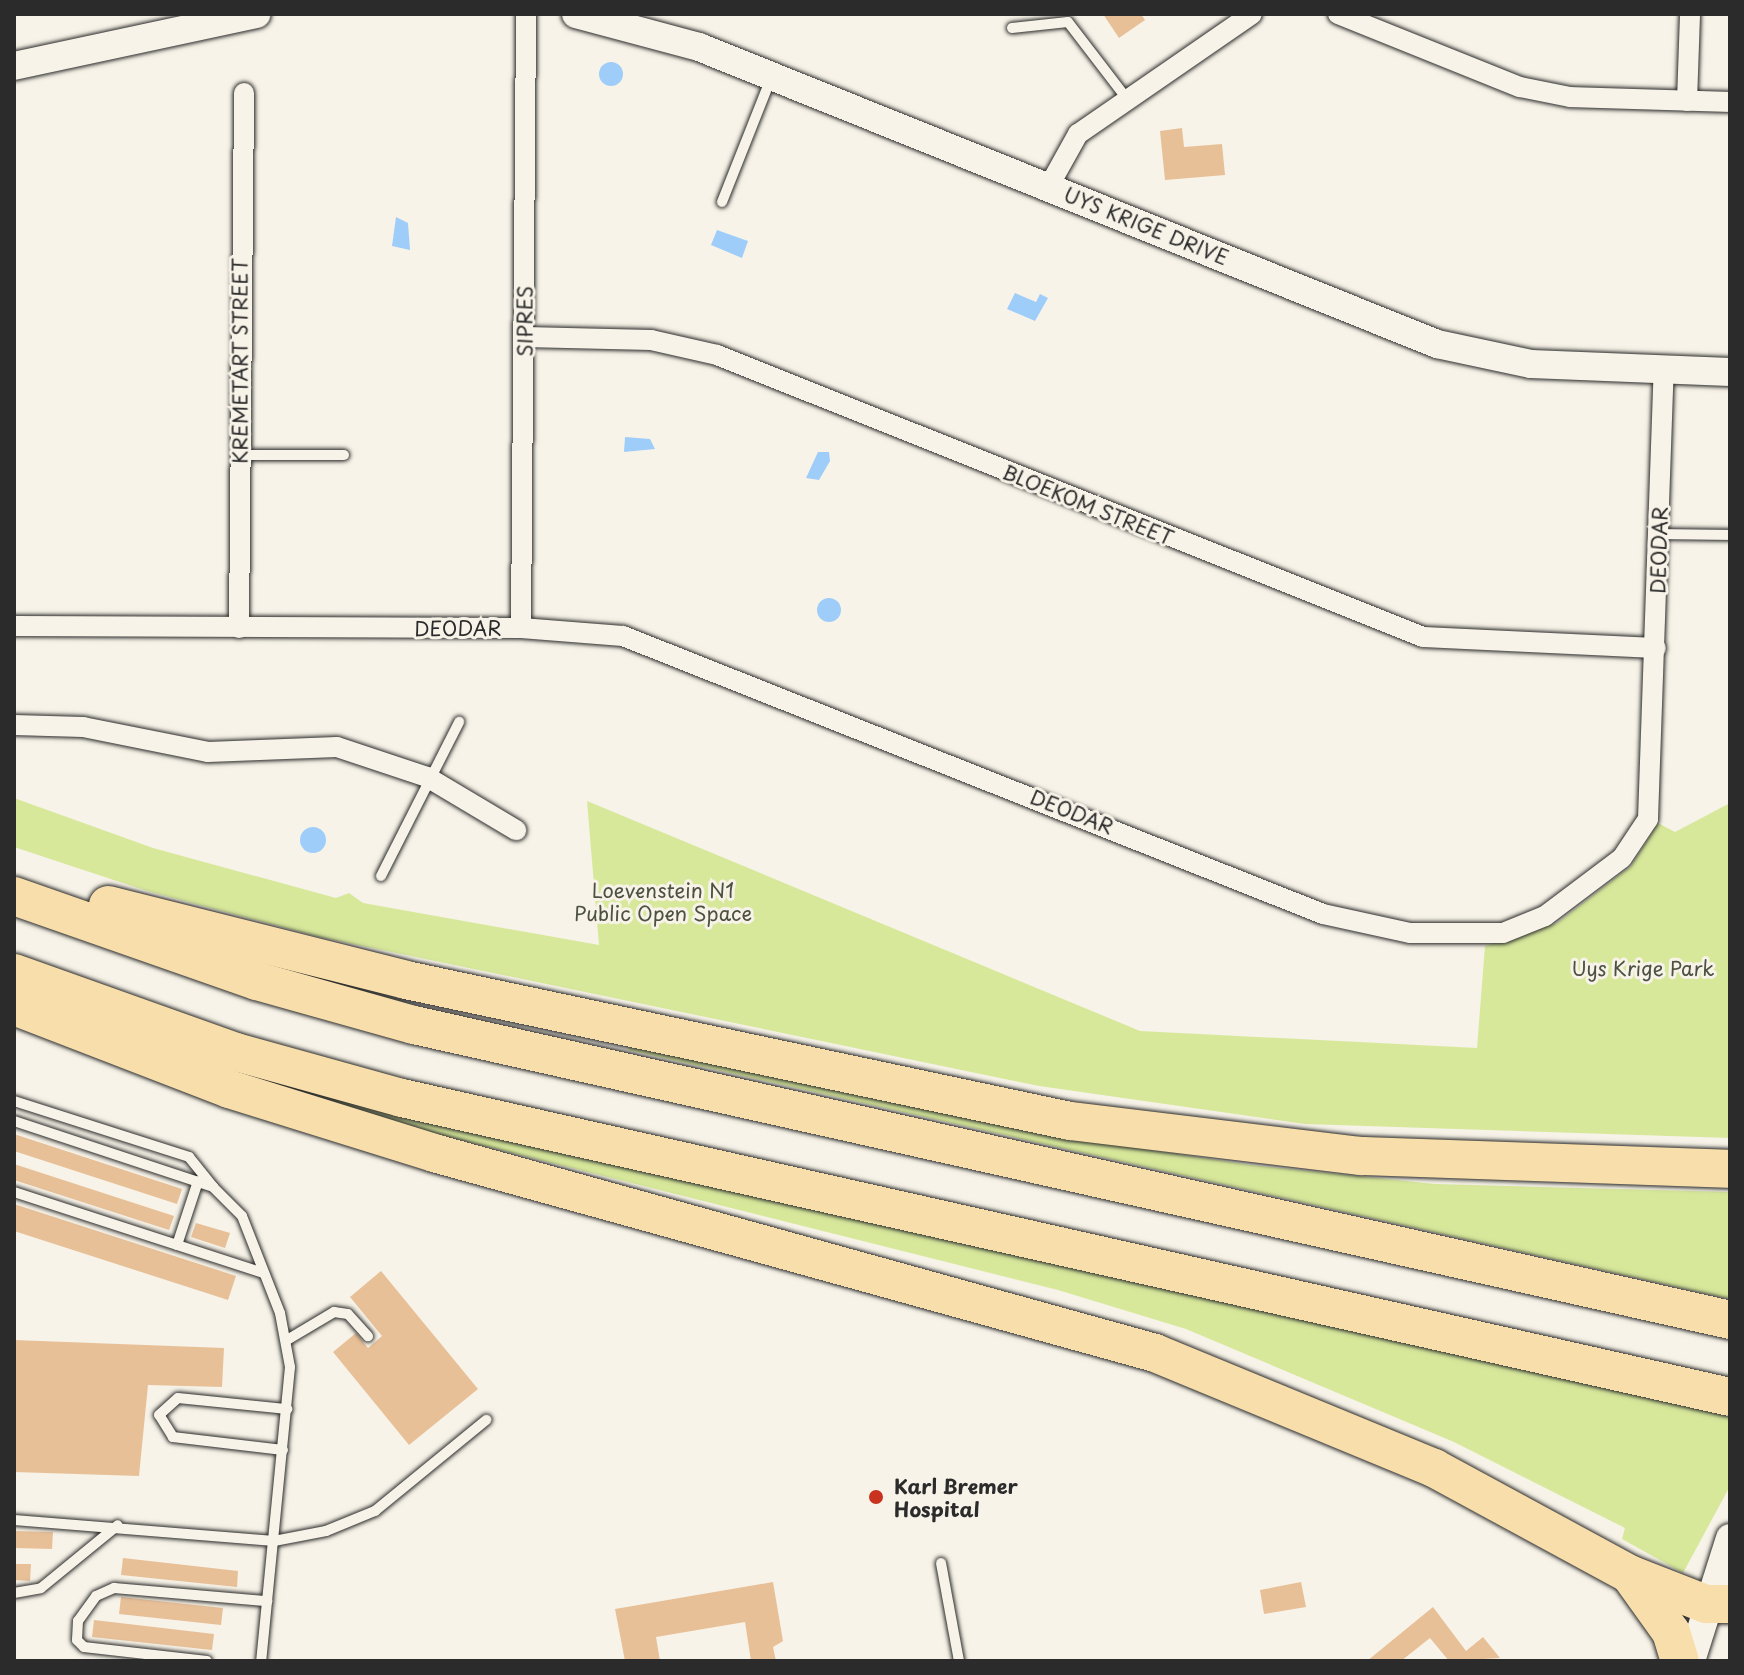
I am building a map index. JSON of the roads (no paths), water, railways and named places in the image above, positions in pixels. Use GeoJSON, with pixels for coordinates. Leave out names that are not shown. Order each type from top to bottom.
{"type":"FeatureCollection","features":[{"type":"Feature","properties":{"kind":"highway"},"geometry":{"type":"LineString","coordinates":[[14,873],[141,916],[335,963],[1070,1121],[1361,1156],[1730,1169]]}},
{"type":"Feature","properties":{"kind":"highway"},"geometry":{"type":"LineString","coordinates":[[14,896],[257,981],[414,1025],[1730,1320]]}},
{"type":"Feature","properties":{"kind":"highway"},"geometry":{"type":"LineString","coordinates":[[14,973],[236,1052],[402,1098],[1730,1397]]}},
{"type":"Feature","properties":{"kind":"highway"},"geometry":{"type":"LineString","coordinates":[[14,1006],[229,1089],[434,1153],[1155,1353],[1434,1468],[1629,1574],[1718,1604]]}},
{"type":"Feature","properties":{"kind":"highway"},"geometry":{"type":"LineString","coordinates":[[1629,1574],[1671,1632],[1680,1661]]}},
{"type":"Feature","properties":{"kind":"street","name":"SIPRES"},"geometry":{"type":"LineString","coordinates":[[521,628],[526,14]]}},
{"type":"Feature","properties":{"kind":"street","name":"UYS KRIGE DRIVE"},"geometry":{"type":"LineString","coordinates":[[576,14],[658,32],[1467,353],[1664,371],[1730,372]]}},
{"type":"Feature","properties":{"kind":"street"},"geometry":{"type":"LineString","coordinates":[[1049,186],[1071,140],[1252,14]]}},
{"type":"Feature","properties":{"kind":"street"},"geometry":{"type":"LineString","coordinates":[[1338,14],[1520,87],[1570,97],[1730,102]]}},
{"type":"Feature","properties":{"kind":"street"},"geometry":{"type":"LineString","coordinates":[[1687,101],[1690,14]]}},
{"type":"Feature","properties":{"kind":"street"},"geometry":{"type":"LineString","coordinates":[[14,66],[243,15]]}},
{"type":"Feature","properties":{"kind":"street","name":"KREMETART STREET"},"geometry":{"type":"LineString","coordinates":[[239,628],[244,93]]}},
{"type":"Feature","properties":{"kind":"street","name":"BLOEKOM STREET"},"geometry":{"type":"LineString","coordinates":[[525,337],[651,340],[717,355],[1423,637],[1656,648]]}},
{"type":"Feature","properties":{"kind":"street","name":"DEODAR"},"geometry":{"type":"LineString","coordinates":[[14,626],[521,628],[603,633],[673,651],[1345,922],[1477,935],[1545,916],[1639,837],[1651,798],[1664,371]]}},
{"type":"Feature","properties":{"kind":"street"},"geometry":{"type":"LineString","coordinates":[[14,725],[83,727],[208,752],[337,747],[427,777],[516,830]]}},
{"type":"Feature","properties":{"kind":"street"},"geometry":{"type":"LineString","coordinates":[[1691,1661],[1718,1604],[1730,1538]]}},
{"type":"Feature","properties":{"kind":"lane"},"geometry":{"type":"LineString","coordinates":[[1012,28],[1068,22],[1127,99]]}},
{"type":"Feature","properties":{"kind":"lane"},"geometry":{"type":"LineString","coordinates":[[722,202],[772,76]]}},
{"type":"Feature","properties":{"kind":"lane"},"geometry":{"type":"LineString","coordinates":[[239,455],[344,455]]}},
{"type":"Feature","properties":{"kind":"lane"},"geometry":{"type":"LineString","coordinates":[[1660,534],[1730,535]]}},
{"type":"Feature","properties":{"kind":"lane"},"geometry":{"type":"LineString","coordinates":[[381,876],[427,777],[459,722]]}},
{"type":"Feature","properties":{"kind":"lane"},"geometry":{"type":"LineString","coordinates":[[14,1101],[189,1157],[213,1187],[238,1207],[287,1340],[287,1409],[261,1661]]}},
{"type":"Feature","properties":{"kind":"lane"},"geometry":{"type":"LineString","coordinates":[[14,1121],[213,1187]]}},
{"type":"Feature","properties":{"kind":"lane"},"geometry":{"type":"LineString","coordinates":[[177,1245],[198,1181]]}},
{"type":"Feature","properties":{"kind":"lane"},"geometry":{"type":"LineString","coordinates":[[14,1192],[264,1273]]}},
{"type":"Feature","properties":{"kind":"lane"},"geometry":{"type":"LineString","coordinates":[[287,1340],[334,1312],[368,1336]]}},
{"type":"Feature","properties":{"kind":"lane"},"geometry":{"type":"LineString","coordinates":[[283,1450],[173,1437],[159,1415],[178,1398],[287,1409]]}},
{"type":"Feature","properties":{"kind":"lane"},"geometry":{"type":"LineString","coordinates":[[14,1520],[118,1525],[274,1541],[366,1517],[486,1420]]}},
{"type":"Feature","properties":{"kind":"lane"},"geometry":{"type":"LineString","coordinates":[[14,1593],[41,1588],[118,1525]]}},
{"type":"Feature","properties":{"kind":"lane"},"geometry":{"type":"LineString","coordinates":[[941,1563],[959,1661]]}},
{"type":"Feature","properties":{"kind":"lane"},"geometry":{"type":"LineString","coordinates":[[207,1661],[84,1647],[77,1640],[78,1621],[96,1596],[114,1588],[267,1601]]}},
{"type":"Feature","properties":{"kind":"water"},"geometry":{"type":"Polygon","coordinates":[[[611,62],[620,65],[623,74],[620,83],[611,86],[602,83],[599,74],[602,65],[611,62]]]}},
{"type":"Feature","properties":{"kind":"water"},"geometry":{"type":"Polygon","coordinates":[[[396,217],[408,223],[410,250],[392,246],[396,217]]]}},
{"type":"Feature","properties":{"kind":"water"},"geometry":{"type":"Polygon","coordinates":[[[717,230],[748,241],[742,258],[711,245],[717,230]]]}},
{"type":"Feature","properties":{"kind":"water"},"geometry":{"type":"Polygon","coordinates":[[[1015,293],[1036,302],[1040,294],[1048,298],[1035,321],[1007,309],[1015,293]]]}},
{"type":"Feature","properties":{"kind":"water"},"geometry":{"type":"Polygon","coordinates":[[[625,437],[650,439],[655,449],[624,452],[625,437]]]}},
{"type":"Feature","properties":{"kind":"water"},"geometry":{"type":"Polygon","coordinates":[[[818,452],[829,452],[830,461],[819,480],[806,478],[818,452]]]}},
{"type":"Feature","properties":{"kind":"water"},"geometry":{"type":"Polygon","coordinates":[[[829,598],[838,601],[841,610],[838,619],[829,622],[820,619],[817,610],[820,601],[829,598]]]}},
{"type":"Feature","properties":{"kind":"water"},"geometry":{"type":"Polygon","coordinates":[[[313,827],[322,831],[326,840],[322,849],[313,853],[304,849],[300,840],[304,831],[313,827]]]}},
{"type":"Feature","properties":{"kind":"place","name":"Karl Bremer Hospital"},"geometry":{"type":"Point","coordinates":[876,1497]}},
{"type":"Feature","properties":{"kind":"park label","name":"Loevenstein N1 Public Open Space"},"geometry":{"type":"Point","coordinates":[663,902]}},
{"type":"Feature","properties":{"kind":"park label","name":"Uys Krige Park"},"geometry":{"type":"Point","coordinates":[1643,968]}}]}
